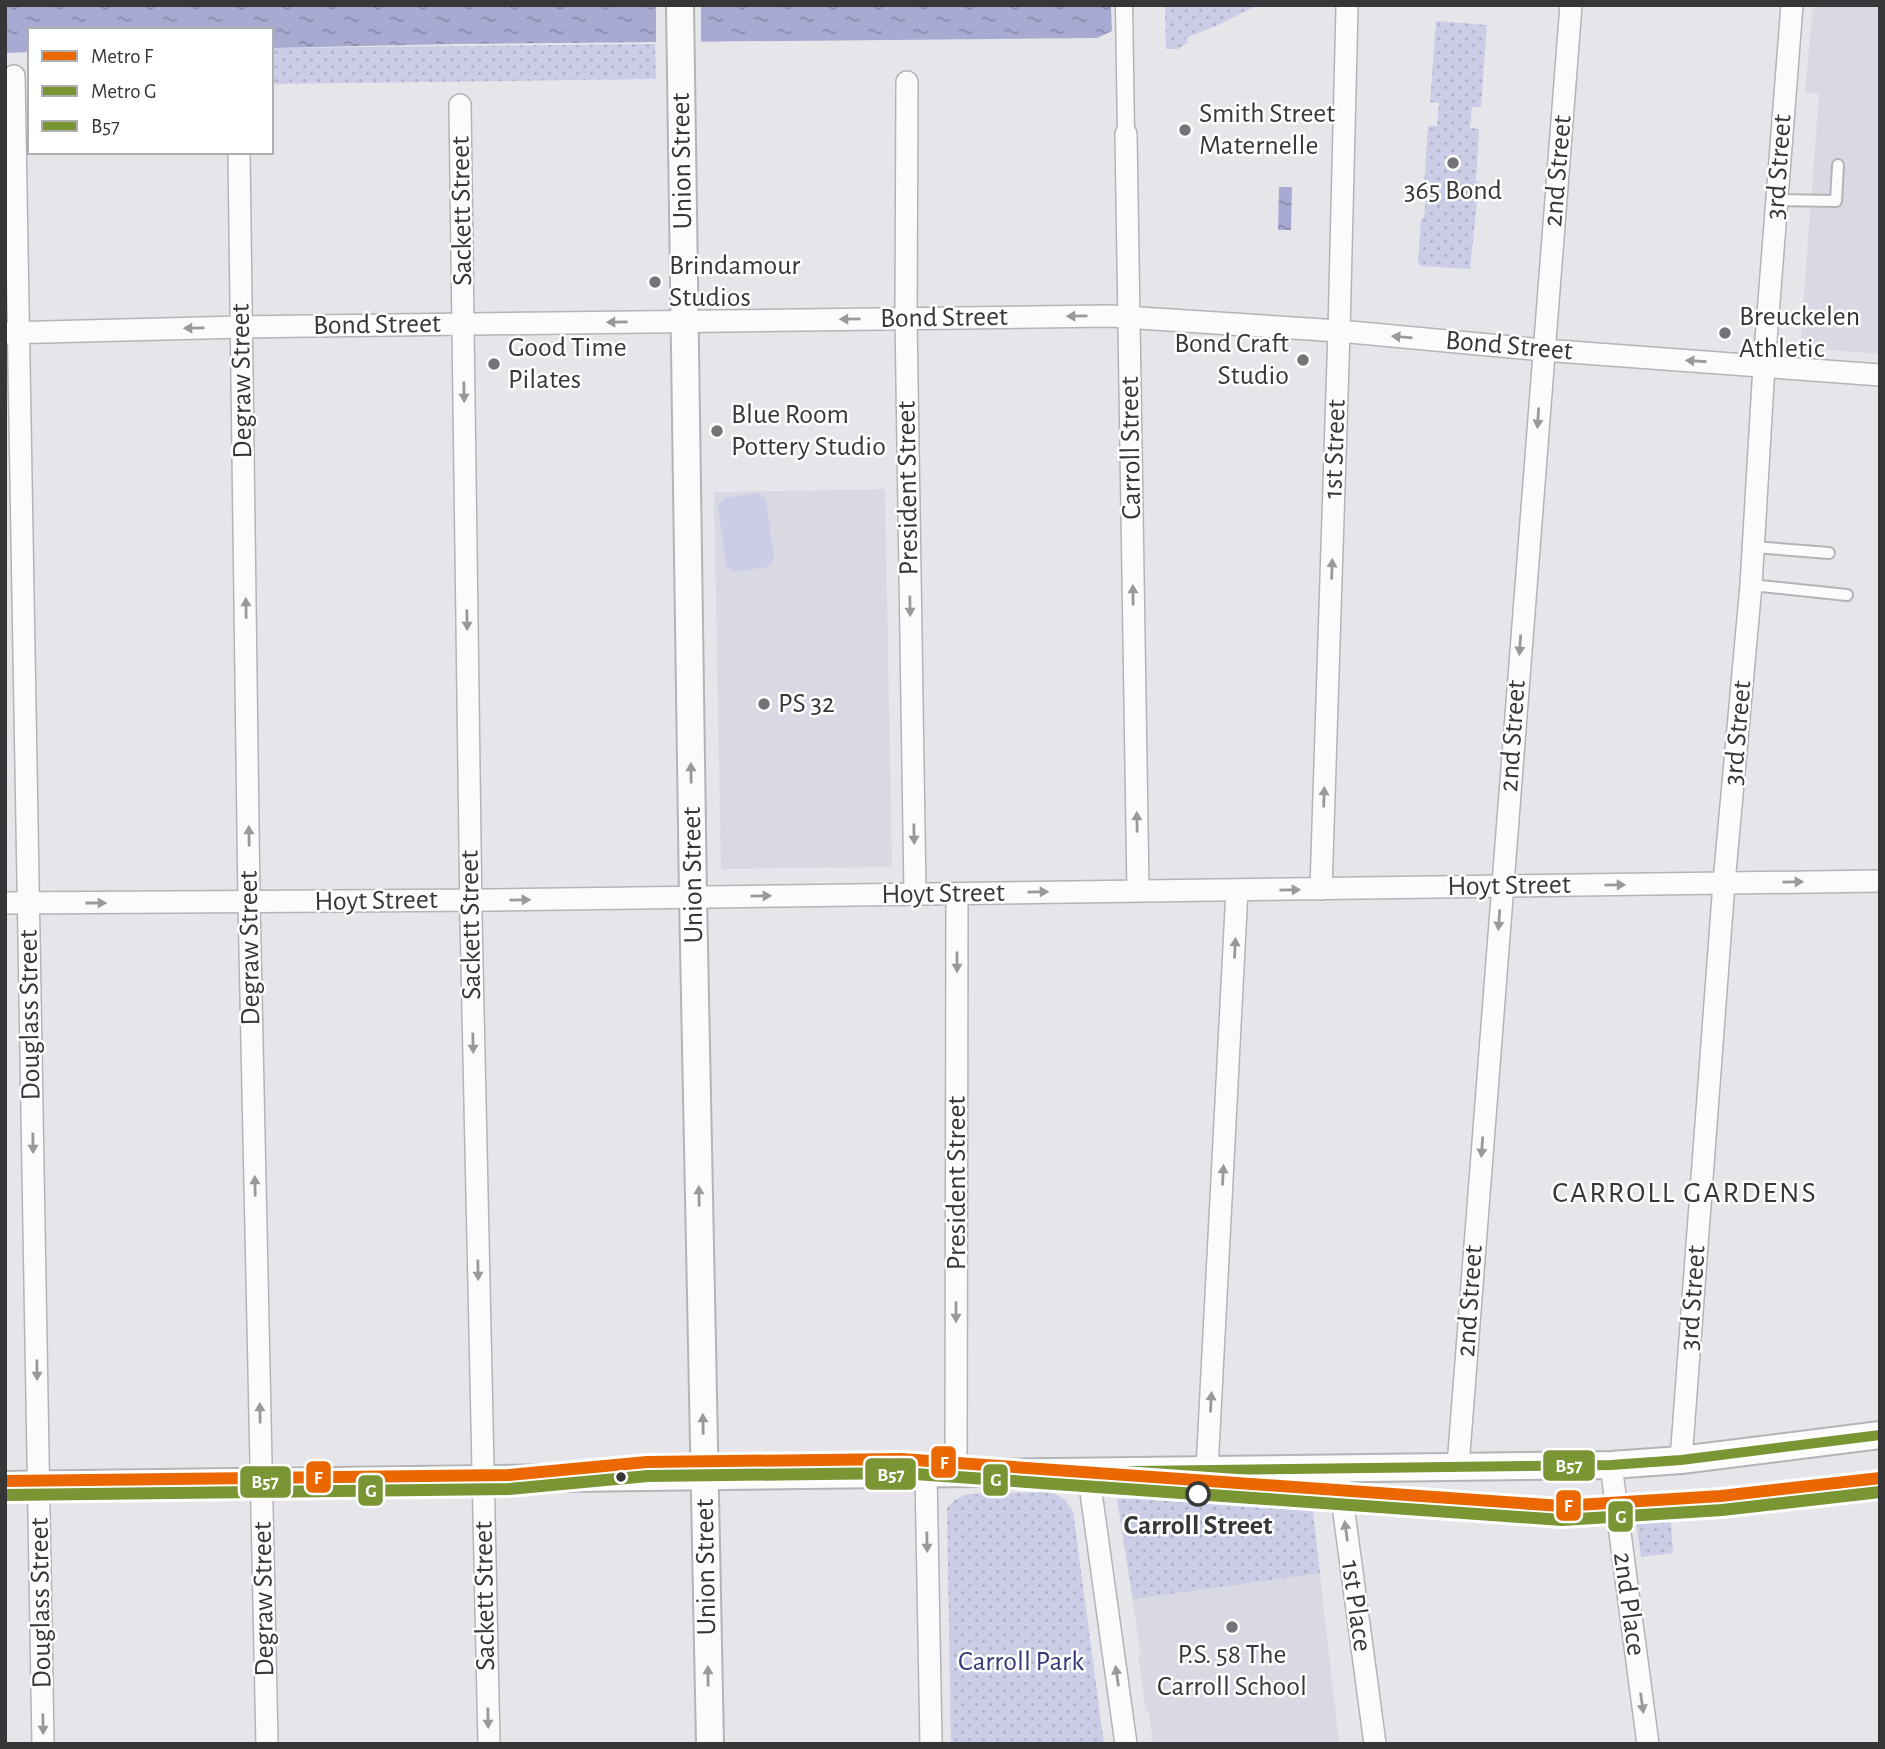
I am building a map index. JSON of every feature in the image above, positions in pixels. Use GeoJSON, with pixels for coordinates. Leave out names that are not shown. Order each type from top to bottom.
{"type":"FeatureCollection","features":[{"type":"Feature","properties":{"kind":"street","name":"Union Street"},"geometry":{"type":"LineString","coordinates":[[680,5],[693,897],[710,1744]]}},
{"type":"Feature","properties":{"kind":"street","name":"Carroll Street"},"geometry":{"type":"LineString","coordinates":[[1124,5],[1138,890]]}},
{"type":"Feature","properties":{"kind":"street","name":"2nd Street"},"geometry":{"type":"LineString","coordinates":[[1458,1466],[1571,5]]}},
{"type":"Feature","properties":{"kind":"street","name":"3rd Street"},"geometry":{"type":"LineString","coordinates":[[1681,1460],[1724,883],[1754,547],[1764,366],[1792,5]]}},
{"type":"Feature","properties":{"kind":"street","name":"1st Street"},"geometry":{"type":"LineString","coordinates":[[1321,889],[1347,8]]}},
{"type":"Feature","properties":{"kind":"street","name":"Douglass Street"},"geometry":{"type":"LineString","coordinates":[[14,76],[12,332],[28,903],[43,1744]]}},
{"type":"Feature","properties":{"kind":"street","name":"President Street"},"geometry":{"type":"LineString","coordinates":[[906,82],[906,318],[915,894]]}},
{"type":"Feature","properties":{"kind":"street","name":"Sackett Street"},"geometry":{"type":"LineString","coordinates":[[460,105],[471,900],[489,1744]]}},
{"type":"Feature","properties":{"kind":"street","name":"Degraw Street"},"geometry":{"type":"LineString","coordinates":[[239,154],[249,902],[267,1744]]}},
{"type":"Feature","properties":{"kind":"street","name":"Bond Street"},"geometry":{"type":"LineString","coordinates":[[12,332],[1129,317],[1339,331],[1543,350],[1880,375]]}},
{"type":"Feature","properties":{"kind":"street","name":"Hoyt Street"},"geometry":{"type":"LineString","coordinates":[[5,903],[471,900],[1880,881]]}},
{"type":"Feature","properties":{"kind":"street"},"geometry":{"type":"LineString","coordinates":[[1207,1470],[1237,890]]}},
{"type":"Feature","properties":{"kind":"street","name":"President Street"},"geometry":{"type":"LineString","coordinates":[[956,1473],[957,894]]}},
{"type":"Feature","properties":{"kind":"street"},"geometry":{"type":"LineString","coordinates":[[5,1485],[1611,1465],[1681,1460],[1880,1434]]}},
{"type":"Feature","properties":{"kind":"street","name":"2nd Place"},"geometry":{"type":"LineString","coordinates":[[1611,1465],[1648,1744]]}},
{"type":"Feature","properties":{"kind":"street","name":"1st Place"},"geometry":{"type":"LineString","coordinates":[[1338,1468],[1376,1744]]}},
{"type":"Feature","properties":{"kind":"street"},"geometry":{"type":"LineString","coordinates":[[1088,1471],[1126,1744]]}},
{"type":"Feature","properties":{"kind":"street"},"geometry":{"type":"LineString","coordinates":[[926,1474],[931,1744]]}},
{"type":"Feature","properties":{"kind":"lane"},"geometry":{"type":"LineString","coordinates":[[1776,201],[1836,201],[1838,165]]}},
{"type":"Feature","properties":{"kind":"lane"},"geometry":{"type":"LineString","coordinates":[[1754,547],[1829,553]]}},
{"type":"Feature","properties":{"kind":"lane"},"geometry":{"type":"LineString","coordinates":[[1751,585],[1847,595]]}},
{"type":"Feature","properties":{"kind":"shaded area"},"geometry":{"type":"Polygon","coordinates":[[[1813,5],[1880,5],[1880,354],[1800,348],[1819,94],[1805,92],[1813,5]]]}},
{"type":"Feature","properties":{"kind":"shaded area"},"geometry":{"type":"Polygon","coordinates":[[[885,489],[892,867],[721,869],[714,492],[885,489]]]}},
{"type":"Feature","properties":{"kind":"shaded area","name":"P.S. 58 The Carroll School"},"geometry":{"type":"Polygon","coordinates":[[[1311,1496],[1339,1742],[1153,1744],[1149,1712],[1146,1711],[1138,1656],[1141,1655],[1117,1499],[1311,1496]]]}},
{"type":"Feature","properties":{"kind":"green space"},"geometry":{"type":"Polygon","coordinates":[[[1258,5],[1186,38],[1188,43],[1178,49],[1166,49],[1165,7],[1258,5]]]}},
{"type":"Feature","properties":{"kind":"green space"},"geometry":{"type":"Polygon","coordinates":[[[1436,21],[1487,25],[1481,107],[1472,107],[1470,128],[1479,129],[1476,181],[1479,181],[1470,269],[1420,266],[1418,262],[1421,218],[1424,218],[1427,186],[1424,186],[1428,126],[1437,126],[1439,103],[1430,102],[1436,21]]]}},
{"type":"Feature","properties":{"kind":"green space"},"geometry":{"type":"Polygon","coordinates":[[[655,44],[656,79],[273,84],[273,48],[655,44]]]}},
{"type":"Feature","properties":{"kind":"green space"},"geometry":{"type":"Polygon","coordinates":[[[758,493],[766,499],[774,559],[768,567],[734,572],[726,566],[718,506],[724,498],[758,493]]]}},
{"type":"Feature","properties":{"kind":"green space","name":"Carroll Park"},"geometry":{"type":"Polygon","coordinates":[[[1051,1492],[1064,1499],[1073,1511],[1104,1744],[951,1744],[947,1508],[956,1499],[968,1494],[1051,1492]]]}},
{"type":"Feature","properties":{"kind":"green space"},"geometry":{"type":"Polygon","coordinates":[[[1669,1492],[1673,1553],[1641,1557],[1634,1508],[1636,1502],[1648,1494],[1669,1492]]]}},
{"type":"Feature","properties":{"kind":"green space"},"geometry":{"type":"Polygon","coordinates":[[[1311,1496],[1320,1573],[1133,1599],[1117,1499],[1311,1496]]]}},
{"type":"Feature","properties":{"kind":"water"},"geometry":{"type":"Polygon","coordinates":[[[5,5],[1115,5],[1111,7],[1112,31],[1097,38],[273,48],[273,28],[28,28],[28,52],[5,53],[5,5]]]}},
{"type":"Feature","properties":{"kind":"water"},"geometry":{"type":"Polygon","coordinates":[[[1279,187],[1292,187],[1291,230],[1278,230],[1279,187]]]}},
{"type":"Feature","properties":{"kind":"pier"},"geometry":{"type":"Polygon","coordinates":[[[656,5],[701,5],[701,45],[656,46],[656,5]]]}},
{"type":"Feature","properties":{"kind":"metro line","name":"F"},"geometry":{"type":"LineString","coordinates":[[5,1481],[509,1475],[647,1462],[901,1459],[1561,1506],[1721,1496],[1880,1478]]}},
{"type":"Feature","properties":{"kind":"metro line","name":"G"},"geometry":{"type":"LineString","coordinates":[[5,1495],[509,1489],[648,1476],[901,1473],[1562,1520],[1722,1510],[1880,1492]]}},
{"type":"Feature","properties":{"kind":"transit line","name":"B57"},"geometry":{"type":"LineString","coordinates":[[5,1485],[1611,1465],[1681,1460],[1880,1435]]}},
{"type":"Feature","properties":{"kind":"place","name":"Smith Street Maternelle"},"geometry":{"type":"Point","coordinates":[1185,130]}},
{"type":"Feature","properties":{"kind":"place","name":"365 Bond"},"geometry":{"type":"Point","coordinates":[1453,163]}},
{"type":"Feature","properties":{"kind":"place","name":"Brindamour Studios"},"geometry":{"type":"Point","coordinates":[655,282]}},
{"type":"Feature","properties":{"kind":"place","name":"Breuckelen Athletic"},"geometry":{"type":"Point","coordinates":[1725,333]}},
{"type":"Feature","properties":{"kind":"place","name":"Bond Craft Studio"},"geometry":{"type":"Point","coordinates":[1303,360]}},
{"type":"Feature","properties":{"kind":"place","name":"Good Time Pilates"},"geometry":{"type":"Point","coordinates":[494,364]}},
{"type":"Feature","properties":{"kind":"place","name":"Blue Room Pottery Studio"},"geometry":{"type":"Point","coordinates":[717,431]}},
{"type":"Feature","properties":{"kind":"place","name":"PS 32"},"geometry":{"type":"Point","coordinates":[764,704]}},
{"type":"Feature","properties":{"kind":"place","name":"Carroll Street"},"geometry":{"type":"Point","coordinates":[1198,1494]}},
{"type":"Feature","properties":{"kind":"place","name":"P.S. 58 The Carroll School"},"geometry":{"type":"Point","coordinates":[1232,1627]}},
{"type":"Feature","properties":{"kind":"district","name":"CARROLL GARDENS"},"geometry":{"type":"Point","coordinates":[1685,1193]}}]}
